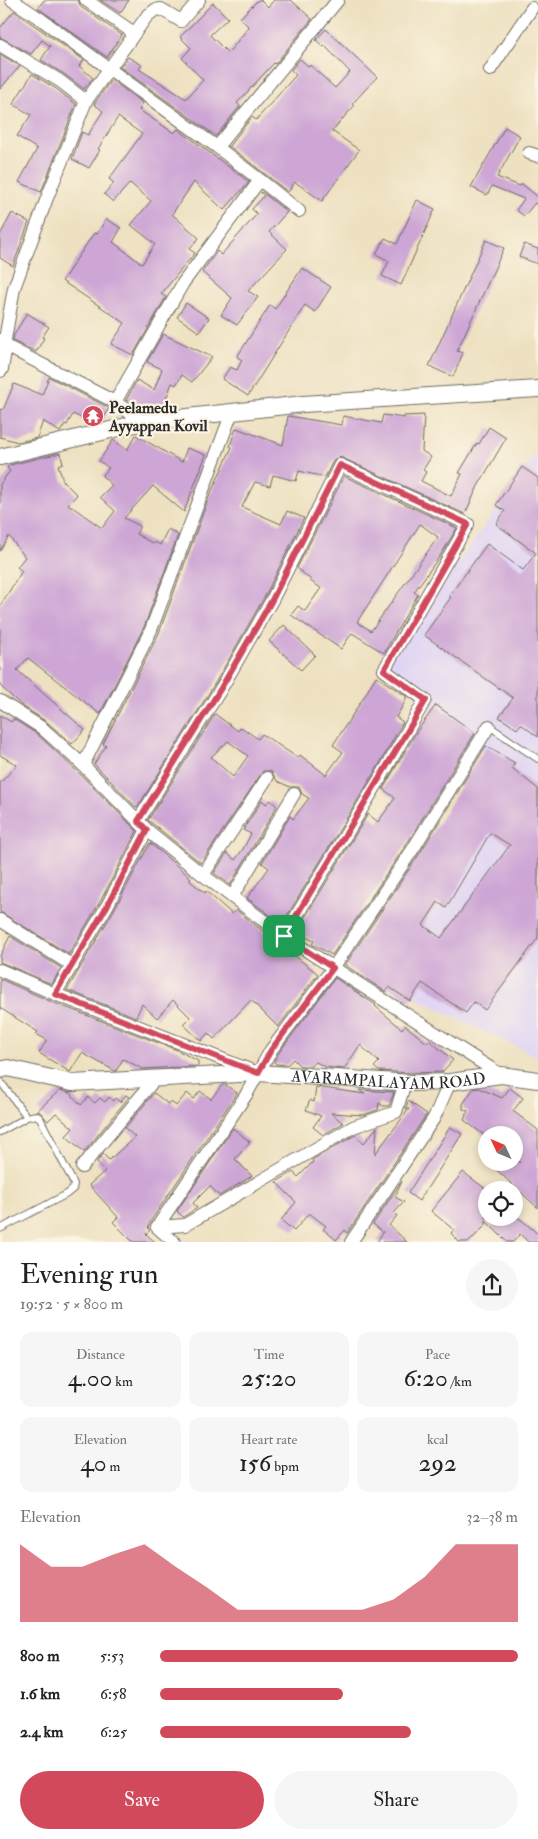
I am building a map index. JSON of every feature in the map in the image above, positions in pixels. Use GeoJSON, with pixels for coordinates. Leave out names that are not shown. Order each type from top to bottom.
{"type":"FeatureCollection","features":[{"type":"Feature","properties":{"kind":"street"},"geometry":{"type":"LineString","coordinates":[[12,0],[217,147],[299,211]]}},
{"type":"Feature","properties":{"kind":"street"},"geometry":{"type":"LineString","coordinates":[[86,0],[134,34]]}},
{"type":"Feature","properties":{"kind":"street"},"geometry":{"type":"LineString","coordinates":[[0,369],[2,344],[14,288],[47,198],[86,101],[147,16],[155,10],[161,9],[181,21],[199,0]]}},
{"type":"Feature","properties":{"kind":"street"},"geometry":{"type":"LineString","coordinates":[[217,147],[338,0]]}},
{"type":"Feature","properties":{"kind":"street"},"geometry":{"type":"LineString","coordinates":[[490,70],[536,7]]}},
{"type":"Feature","properties":{"kind":"street"},"geometry":{"type":"LineString","coordinates":[[0,45],[60,81],[86,101]]}},
{"type":"Feature","properties":{"kind":"street"},"geometry":{"type":"LineString","coordinates":[[114,402],[183,283],[260,180]]}},
{"type":"Feature","properties":{"kind":"street"},"geometry":{"type":"LineString","coordinates":[[2,344],[114,402],[143,422]]}},
{"type":"Feature","properties":{"kind":"street"},"geometry":{"type":"LineString","coordinates":[[0,457],[143,422],[303,404],[538,389]]}},
{"type":"Feature","properties":{"kind":"street"},"geometry":{"type":"LineString","coordinates":[[83,765],[151,630],[232,412]]}},
{"type":"Feature","properties":{"kind":"street"},"geometry":{"type":"LineString","coordinates":[[55,994],[73,966],[142,825],[263,616],[340,465],[468,524],[384,670],[426,700],[284,936]]}},
{"type":"Feature","properties":{"kind":"street"},"geometry":{"type":"LineString","coordinates":[[0,702],[42,728],[83,765],[142,825],[202,875],[284,936],[501,1074]]}},
{"type":"Feature","properties":{"kind":"street"},"geometry":{"type":"LineString","coordinates":[[157,1227],[246,1096],[271,1050],[333,968],[413,850],[489,726]]}},
{"type":"Feature","properties":{"kind":"street"},"geometry":{"type":"LineString","coordinates":[[202,875],[267,778]]}},
{"type":"Feature","properties":{"kind":"street"},"geometry":{"type":"LineString","coordinates":[[232,897],[294,794]]}},
{"type":"Feature","properties":{"kind":"street"},"geometry":{"type":"LineString","coordinates":[[0,920],[73,966]]}},
{"type":"Feature","properties":{"kind":"street"},"geometry":{"type":"LineString","coordinates":[[0,970],[55,994],[258,1073]]}},
{"type":"Feature","properties":{"kind":"street","name":"AVARAMPALAYAM ROAD"},"geometry":{"type":"LineString","coordinates":[[0,1070],[8,1068],[72,1083],[258,1073],[405,1082],[450,1082],[501,1074],[538,1080]]}},
{"type":"Feature","properties":{"kind":"street"},"geometry":{"type":"LineString","coordinates":[[82,1167],[155,1079]]}},
{"type":"Feature","properties":{"kind":"street"},"geometry":{"type":"LineString","coordinates":[[157,1227],[185,1226],[353,1127],[396,1112],[405,1082]]}},
{"type":"Feature","properties":{"kind":"street"},"geometry":{"type":"LineString","coordinates":[[351,1242],[434,1118],[450,1082]]}},
{"type":"Feature","properties":{"kind":"street"},"geometry":{"type":"LineString","coordinates":[[157,1227],[174,1242]]}},
{"type":"Feature","properties":{"kind":"lane"},"geometry":{"type":"LineString","coordinates":[[489,726],[538,759]]}},
{"type":"Feature","properties":{"kind":"lane"},"geometry":{"type":"LineString","coordinates":[[0,1081],[27,1117]]}},
{"type":"Feature","properties":{"kind":"lane"},"geometry":{"type":"LineString","coordinates":[[0,1132],[27,1117],[36,1115],[40,1118],[74,1184],[73,1189],[67,1194],[0,1228]]}},
{"type":"Feature","properties":{"kind":"shaded area"},"geometry":{"type":"Polygon","coordinates":[[[538,450],[538,1057],[385,983],[519,783],[383,669],[538,450]]]}},
{"type":"Feature","properties":{"kind":"building"},"geometry":{"type":"Polygon","coordinates":[[[44,0],[78,0],[81,7],[122,35],[107,57],[38,8],[44,0]]]}},
{"type":"Feature","properties":{"kind":"building"},"geometry":{"type":"Polygon","coordinates":[[[100,0],[129,0],[120,13],[100,0]]]}},
{"type":"Feature","properties":{"kind":"building"},"geometry":{"type":"Polygon","coordinates":[[[258,0],[261,0],[268,7],[274,0],[291,0],[312,19],[275,64],[237,103],[240,106],[216,136],[120,67],[128,57],[142,65],[139,69],[186,99],[203,80],[182,58],[191,48],[180,37],[213,3],[228,18],[210,35],[228,53],[249,27],[240,18],[258,0]]]}},
{"type":"Feature","properties":{"kind":"building"},"geometry":{"type":"Polygon","coordinates":[[[14,11],[84,60],[79,66],[93,78],[84,89],[41,60],[50,46],[42,40],[31,54],[0,37],[0,28],[14,11]]]}},
{"type":"Feature","properties":{"kind":"building"},"geometry":{"type":"Polygon","coordinates":[[[326,29],[377,77],[352,104],[354,106],[332,131],[359,150],[322,201],[295,182],[288,192],[229,146],[252,117],[256,120],[296,75],[291,70],[300,59],[309,67],[310,65],[335,88],[350,72],[325,46],[316,40],[326,29]]]}},
{"type":"Feature","properties":{"kind":"building"},"geometry":{"type":"Polygon","coordinates":[[[0,54],[20,66],[0,89],[0,54]]]}},
{"type":"Feature","properties":{"kind":"building"},"geometry":{"type":"Polygon","coordinates":[[[32,74],[76,104],[41,192],[19,182],[37,149],[17,136],[31,115],[13,104],[32,74]]]}},
{"type":"Feature","properties":{"kind":"building"},"geometry":{"type":"Polygon","coordinates":[[[111,80],[143,103],[139,110],[174,133],[178,129],[249,182],[224,210],[194,182],[172,214],[199,238],[189,249],[195,253],[161,294],[166,297],[133,355],[111,344],[125,323],[62,281],[94,233],[97,234],[106,219],[121,228],[113,242],[142,264],[155,244],[131,225],[151,201],[130,183],[113,202],[104,194],[114,183],[109,179],[142,134],[118,117],[98,149],[100,150],[89,168],[72,159],[82,132],[88,135],[103,111],[94,104],[111,80]]]}},
{"type":"Feature","properties":{"kind":"building"},"geometry":{"type":"Polygon","coordinates":[[[505,127],[520,136],[497,177],[520,186],[522,184],[538,197],[538,204],[535,203],[524,216],[516,210],[524,199],[492,186],[487,195],[471,187],[505,127]]]}},
{"type":"Feature","properties":{"kind":"building"},"geometry":{"type":"Polygon","coordinates":[[[262,192],[287,212],[269,232],[287,249],[248,291],[258,297],[237,325],[221,315],[232,298],[202,272],[217,251],[221,255],[257,214],[252,209],[264,196],[262,192]]]}},
{"type":"Feature","properties":{"kind":"building"},"geometry":{"type":"Polygon","coordinates":[[[417,200],[435,209],[401,285],[382,276],[389,261],[376,254],[385,238],[397,244],[417,200]]]}},
{"type":"Feature","properties":{"kind":"building"},"geometry":{"type":"Polygon","coordinates":[[[12,213],[29,222],[13,266],[0,258],[0,235],[12,213]]]}},
{"type":"Feature","properties":{"kind":"building"},"geometry":{"type":"Polygon","coordinates":[[[486,240],[504,248],[457,351],[463,353],[453,377],[429,366],[486,240]]]}},
{"type":"Feature","properties":{"kind":"building"},"geometry":{"type":"Polygon","coordinates":[[[524,244],[538,249],[538,264],[519,257],[524,244]]]}},
{"type":"Feature","properties":{"kind":"building"},"geometry":{"type":"Polygon","coordinates":[[[302,268],[331,287],[315,312],[305,305],[248,396],[222,379],[230,367],[237,370],[242,360],[237,357],[270,305],[275,309],[302,268]]]}},
{"type":"Feature","properties":{"kind":"building"},"geometry":{"type":"Polygon","coordinates":[[[186,303],[209,318],[199,332],[177,317],[186,303]]]}},
{"type":"Feature","properties":{"kind":"building"},"geometry":{"type":"Polygon","coordinates":[[[27,313],[49,327],[42,337],[44,338],[36,352],[13,341],[14,335],[27,313]]]}},
{"type":"Feature","properties":{"kind":"building"},"geometry":{"type":"Polygon","coordinates":[[[163,334],[212,357],[192,382],[182,375],[176,385],[172,383],[162,410],[146,412],[126,400],[137,380],[154,390],[162,369],[147,362],[163,334]]]}},
{"type":"Feature","properties":{"kind":"building"},"geometry":{"type":"Polygon","coordinates":[[[49,377],[109,408],[102,422],[93,424],[73,414],[67,425],[65,424],[60,432],[43,421],[37,438],[18,442],[0,437],[0,409],[3,410],[14,384],[42,395],[49,377]]]}},
{"type":"Feature","properties":{"kind":"building"},"geometry":{"type":"Polygon","coordinates":[[[383,415],[404,418],[404,416],[424,415],[422,451],[431,457],[423,470],[426,472],[421,481],[451,496],[462,474],[459,473],[489,427],[506,438],[478,486],[465,514],[340,457],[333,461],[325,477],[299,471],[296,481],[273,475],[270,486],[255,482],[242,507],[281,524],[287,511],[304,518],[265,596],[214,685],[137,808],[94,764],[106,746],[103,744],[159,633],[209,497],[232,447],[230,446],[236,428],[283,445],[288,416],[342,425],[343,416],[381,423],[383,415]]]}},
{"type":"Feature","properties":{"kind":"building"},"geometry":{"type":"Polygon","coordinates":[[[136,435],[182,462],[187,448],[206,455],[184,512],[153,486],[124,518],[140,526],[136,534],[154,544],[155,542],[160,545],[168,529],[178,535],[144,627],[100,714],[28,658],[17,670],[85,730],[72,744],[47,722],[21,705],[0,686],[0,606],[22,571],[17,567],[25,557],[9,536],[0,551],[0,484],[10,471],[7,468],[10,465],[60,453],[63,463],[58,465],[63,481],[77,495],[68,504],[102,528],[115,511],[100,497],[112,485],[102,476],[109,468],[99,461],[113,440],[127,450],[136,435]]]}},
{"type":"Feature","properties":{"kind":"building"},"geometry":{"type":"Polygon","coordinates":[[[522,467],[538,478],[538,737],[521,724],[517,729],[499,717],[513,698],[424,635],[451,597],[449,596],[487,544],[523,570],[536,553],[496,524],[505,511],[496,505],[522,467]]]}},
{"type":"Feature","properties":{"kind":"building"},"geometry":{"type":"Polygon","coordinates":[[[344,476],[457,528],[440,556],[414,592],[418,594],[384,653],[352,633],[341,649],[291,615],[298,606],[305,611],[321,588],[310,581],[297,568],[344,476]],[[420,524],[357,622],[371,631],[438,537],[420,524]]]}},
{"type":"Feature","properties":{"kind":"building"},"geometry":{"type":"Polygon","coordinates":[[[284,625],[315,655],[301,670],[269,641],[284,625]]]}},
{"type":"Feature","properties":{"kind":"building"},"geometry":{"type":"Polygon","coordinates":[[[376,676],[406,696],[406,700],[396,717],[403,722],[376,770],[282,924],[247,898],[269,868],[262,863],[290,816],[293,819],[309,798],[302,794],[299,787],[290,787],[277,781],[271,771],[263,771],[201,863],[148,820],[215,714],[238,731],[241,727],[258,739],[262,734],[298,758],[300,755],[326,775],[343,752],[333,745],[376,676]],[[228,741],[211,757],[233,777],[248,756],[228,741]]]}},
{"type":"Feature","properties":{"kind":"building"},"geometry":{"type":"Polygon","coordinates":[[[436,705],[475,733],[406,845],[332,955],[312,944],[314,941],[296,932],[368,814],[378,822],[395,798],[383,789],[417,731],[436,705]]]}},
{"type":"Feature","properties":{"kind":"building"},"geometry":{"type":"Polygon","coordinates":[[[0,715],[11,722],[13,719],[37,734],[137,831],[100,902],[69,954],[0,912],[0,783],[17,765],[0,755],[0,715]]]}},
{"type":"Feature","properties":{"kind":"building"},"geometry":{"type":"Polygon","coordinates":[[[486,746],[515,763],[512,768],[538,789],[538,938],[485,1010],[474,1002],[466,1013],[422,983],[410,1001],[389,987],[386,992],[345,965],[420,853],[486,746]],[[490,833],[446,908],[438,902],[423,925],[441,938],[510,845],[490,833]]]}},
{"type":"Feature","properties":{"kind":"building"},"geometry":{"type":"Polygon","coordinates":[[[262,800],[266,804],[270,800],[277,806],[230,885],[214,873],[227,853],[235,860],[243,849],[251,834],[243,830],[262,800]]]}},
{"type":"Feature","properties":{"kind":"building"},"geometry":{"type":"Polygon","coordinates":[[[150,843],[191,878],[189,880],[205,893],[206,891],[232,914],[236,910],[318,974],[278,1027],[251,1000],[214,1039],[208,1033],[201,1041],[183,1024],[190,1017],[173,1000],[157,1018],[142,1004],[136,1017],[67,990],[114,910],[150,843]]]}},
{"type":"Feature","properties":{"kind":"building"},"geometry":{"type":"Polygon","coordinates":[[[10,936],[61,968],[52,984],[0,962],[0,956],[10,936]]]}},
{"type":"Feature","properties":{"kind":"building"},"geometry":{"type":"Polygon","coordinates":[[[335,978],[376,1005],[402,1029],[405,1025],[427,1043],[429,1040],[453,1060],[442,1072],[379,1071],[374,1067],[379,1062],[360,1045],[344,1069],[325,1067],[316,1062],[311,1066],[300,1066],[293,1059],[287,1065],[276,1064],[274,1062],[278,1054],[335,978]]]}},
{"type":"Feature","properties":{"kind":"building"},"geometry":{"type":"Polygon","coordinates":[[[0,979],[52,1002],[177,1050],[198,1061],[198,1066],[143,1069],[123,1059],[115,1071],[82,1053],[70,1072],[39,1053],[47,1040],[36,1034],[38,1032],[0,1008],[0,979]]]}},
{"type":"Feature","properties":{"kind":"building"},"geometry":{"type":"Polygon","coordinates":[[[222,1085],[226,1085],[237,1093],[150,1222],[148,1228],[150,1230],[146,1234],[155,1242],[133,1242],[113,1222],[118,1217],[89,1185],[105,1171],[97,1162],[103,1154],[109,1160],[135,1137],[125,1128],[154,1093],[168,1104],[170,1101],[176,1106],[187,1093],[194,1099],[200,1091],[211,1099],[222,1085]]]}},
{"type":"Feature","properties":{"kind":"building"},"geometry":{"type":"Polygon","coordinates":[[[316,1087],[365,1094],[359,1090],[394,1092],[389,1106],[383,1106],[379,1103],[378,1110],[363,1115],[331,1113],[343,1123],[323,1135],[313,1127],[321,1116],[306,1110],[310,1100],[314,1102],[316,1087]]]}},
{"type":"Feature","properties":{"kind":"building"},"geometry":{"type":"Polygon","coordinates":[[[479,1088],[502,1098],[510,1088],[523,1098],[513,1111],[538,1130],[538,1208],[523,1194],[523,1181],[509,1181],[498,1171],[523,1171],[523,1126],[478,1126],[478,1130],[464,1120],[468,1111],[463,1109],[463,1104],[473,1089],[479,1088]]]}},
{"type":"Feature","properties":{"kind":"building"},"geometry":{"type":"Polygon","coordinates":[[[60,1090],[70,1093],[81,1105],[88,1097],[95,1103],[100,1098],[105,1102],[109,1097],[113,1101],[115,1098],[120,1102],[126,1095],[129,1097],[84,1152],[66,1136],[73,1128],[56,1113],[48,1121],[38,1110],[60,1090]]]}},
{"type":"Feature","properties":{"kind":"building"},"geometry":{"type":"Polygon","coordinates":[[[408,1101],[427,1114],[347,1233],[345,1230],[336,1240],[323,1229],[326,1226],[309,1213],[294,1231],[281,1220],[296,1202],[276,1182],[293,1172],[298,1177],[313,1162],[312,1160],[355,1135],[364,1143],[377,1127],[375,1154],[409,1109],[406,1109],[408,1101]]]}},
{"type":"Feature","properties":{"kind":"building"},"geometry":{"type":"Polygon","coordinates":[[[450,1127],[462,1134],[419,1201],[408,1193],[450,1127]]]}},
{"type":"Feature","properties":{"kind":"building"},"geometry":{"type":"Polygon","coordinates":[[[233,1128],[250,1142],[235,1159],[252,1176],[219,1196],[210,1186],[193,1203],[197,1208],[183,1217],[177,1211],[233,1128]]]}},
{"type":"Feature","properties":{"kind":"building"},"geometry":{"type":"Polygon","coordinates":[[[463,1172],[478,1183],[478,1226],[485,1226],[469,1242],[459,1242],[451,1233],[454,1230],[431,1211],[463,1172]]]}},
{"type":"Feature","properties":{"kind":"building"},"geometry":{"type":"Polygon","coordinates":[[[402,1181],[395,1197],[404,1202],[394,1213],[397,1216],[389,1225],[407,1242],[377,1242],[383,1232],[373,1224],[402,1181]]]}},
{"type":"Feature","properties":{"kind":"building"},"geometry":{"type":"Polygon","coordinates":[[[523,1221],[538,1234],[538,1242],[528,1242],[520,1234],[513,1242],[507,1242],[491,1226],[523,1226],[523,1221]]]}},
{"type":"Feature","properties":{"kind":"place","name":"Peelamedu Ayyappan Kovil"},"geometry":{"type":"Point","coordinates":[93,416]}},
{"type":"Feature","properties":{"kind":"route"},"geometry":{"type":"LineString","coordinates":[[340,465],[468,524],[384,670],[426,700],[284,936],[333,968],[271,1050],[258,1073],[55,994],[107,906],[147,830],[138,821],[221,688],[272,600],[340,465]]}}]}
